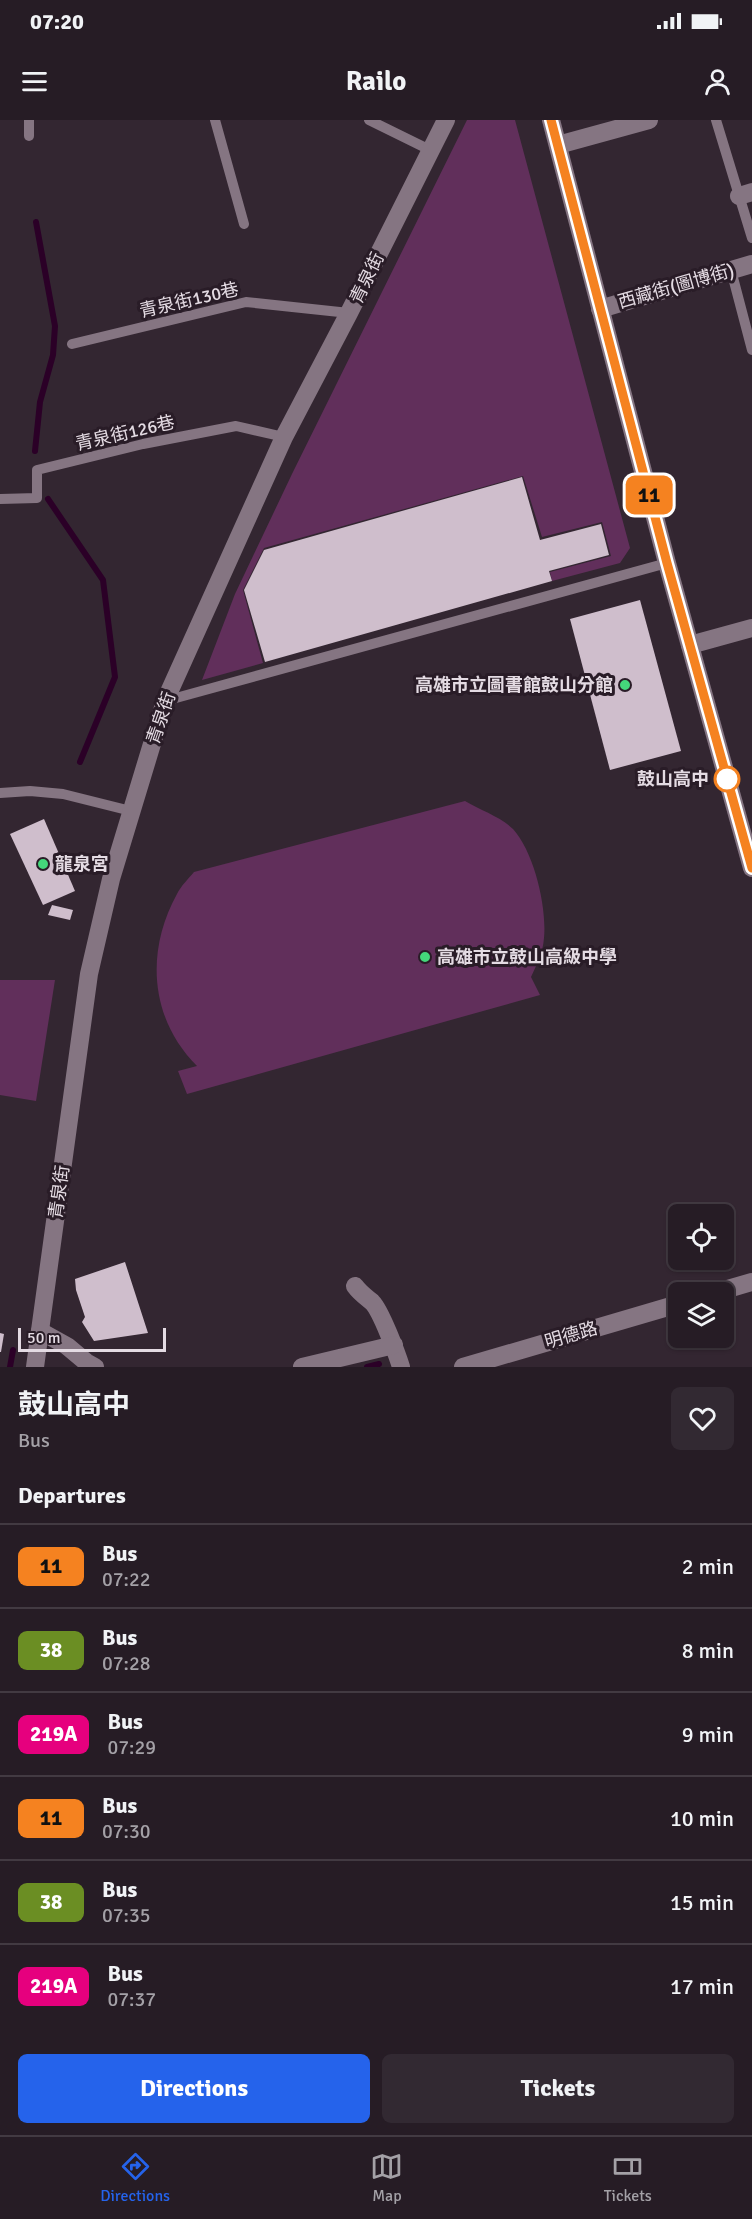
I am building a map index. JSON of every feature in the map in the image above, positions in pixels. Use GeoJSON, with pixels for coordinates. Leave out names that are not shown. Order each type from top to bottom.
{"type":"FeatureCollection","features":[{"type":"Feature","properties":{"kind":"street","name":"青泉街"},"geometry":{"type":"LineString","coordinates":[[34,1367],[89,974],[111,879],[165,701],[284,437],[350,313],[446,120]]}},
{"type":"Feature","properties":{"kind":"street"},"geometry":{"type":"LineString","coordinates":[[551,120],[667,563],[752,867]]}},
{"type":"Feature","properties":{"kind":"street"},"geometry":{"type":"LineString","coordinates":[[558,145],[649,120]]}},
{"type":"Feature","properties":{"kind":"street","name":"西藏街(圖博街)"},"geometry":{"type":"LineString","coordinates":[[600,309],[752,264]]}},
{"type":"Feature","properties":{"kind":"street"},"geometry":{"type":"LineString","coordinates":[[690,645],[752,628]]}},
{"type":"Feature","properties":{"kind":"street"},"geometry":{"type":"LineString","coordinates":[[734,1287],[752,1282]]}},
{"type":"Feature","properties":{"kind":"street"},"geometry":{"type":"LineString","coordinates":[[355,1286],[364,1297],[374,1303],[394,1345],[401,1367]]}},
{"type":"Feature","properties":{"kind":"street","name":"明德路"},"geometry":{"type":"LineString","coordinates":[[464,1367],[668,1307]]}},
{"type":"Feature","properties":{"kind":"street"},"geometry":{"type":"LineString","coordinates":[[40,1331],[68,1346],[95,1367]]}},
{"type":"Feature","properties":{"kind":"street"},"geometry":{"type":"LineString","coordinates":[[302,1367],[394,1345]]}},
{"type":"Feature","properties":{"kind":"lane"},"geometry":{"type":"LineString","coordinates":[[29,120],[29,136]]}},
{"type":"Feature","properties":{"kind":"lane"},"geometry":{"type":"LineString","coordinates":[[215,120],[244,224]]}},
{"type":"Feature","properties":{"kind":"lane"},"geometry":{"type":"LineString","coordinates":[[716,120],[746,194],[752,238]]}},
{"type":"Feature","properties":{"kind":"lane"},"geometry":{"type":"LineString","coordinates":[[375,122],[430,150]]}},
{"type":"Feature","properties":{"kind":"lane"},"geometry":{"type":"LineString","coordinates":[[730,270],[752,347]]}},
{"type":"Feature","properties":{"kind":"lane","name":"青泉街130巷"},"geometry":{"type":"LineString","coordinates":[[72,344],[246,302],[350,313]]}},
{"type":"Feature","properties":{"kind":"lane","name":"青泉街126巷"},"geometry":{"type":"LineString","coordinates":[[0,499],[37,498],[37,470],[225,425],[284,437]]}},
{"type":"Feature","properties":{"kind":"lane"},"geometry":{"type":"LineString","coordinates":[[165,701],[667,563]]}},
{"type":"Feature","properties":{"kind":"lane"},"geometry":{"type":"LineString","coordinates":[[0,794],[30,791],[63,794],[131,811]]}},
{"type":"Feature","properties":{"kind":"shaded area"},"geometry":{"type":"Polygon","coordinates":[[[467,120],[515,120],[630,548],[620,563],[552,581],[550,572],[611,556],[602,522],[542,537],[523,476],[264,548],[243,590],[263,663],[202,680],[235,594],[467,120]]]}},
{"type":"Feature","properties":{"kind":"shaded area"},"geometry":{"type":"Polygon","coordinates":[[[465,801],[513,829],[533,865],[541,896],[544,938],[531,977],[540,995],[187,1094],[178,1071],[197,1066],[181,1047],[170,1027],[157,984],[157,962],[160,939],[167,916],[179,891],[194,872],[465,801]]]}},
{"type":"Feature","properties":{"kind":"shaded area"},"geometry":{"type":"Polygon","coordinates":[[[0,980],[55,980],[36,1101],[0,1095],[0,980]]]}},
{"type":"Feature","properties":{"kind":"building"},"geometry":{"type":"Polygon","coordinates":[[[522,477],[540,540],[601,524],[609,555],[549,571],[552,581],[265,662],[244,590],[264,550],[522,477]]]}},
{"type":"Feature","properties":{"kind":"building","name":"高雄市立圖書館鼓山分館"},"geometry":{"type":"Polygon","coordinates":[[[640,600],[681,751],[610,770],[570,619],[640,600]]]}},
{"type":"Feature","properties":{"kind":"building","name":"龍泉宮"},"geometry":{"type":"Polygon","coordinates":[[[44,819],[75,891],[43,905],[10,834],[44,819]]]}},
{"type":"Feature","properties":{"kind":"building"},"geometry":{"type":"Polygon","coordinates":[[[52,905],[73,910],[70,920],[48,915],[52,905]]]}},
{"type":"Feature","properties":{"kind":"building"},"geometry":{"type":"Polygon","coordinates":[[[125,1262],[148,1333],[94,1341],[82,1322],[85,1317],[76,1290],[75,1279],[125,1262]]]}},
{"type":"Feature","properties":{"kind":"building"},"geometry":{"type":"Polygon","coordinates":[[[0,1333],[4,1334],[1,1352],[0,1352],[0,1333]]]}},
{"type":"Feature","properties":{"kind":"waterway"},"geometry":{"type":"LineString","coordinates":[[35,451],[40,402],[53,355],[55,326],[36,222]]}},
{"type":"Feature","properties":{"kind":"waterway"},"geometry":{"type":"LineString","coordinates":[[48,499],[103,580],[115,677],[80,762]]}},
{"type":"Feature","properties":{"kind":"waterway"},"geometry":{"type":"LineString","coordinates":[[10,1367],[13,1350]]}},
{"type":"Feature","properties":{"kind":"waterway"},"geometry":{"type":"LineString","coordinates":[[367,1367],[379,1364]]}},
{"type":"Feature","properties":{"kind":"bus line","name":"11"},"geometry":{"type":"LineString","coordinates":[[551,120],[667,563],[752,868]]}},
{"type":"Feature","properties":{"kind":"place","name":"高雄市立圖書館鼓山分館"},"geometry":{"type":"Point","coordinates":[625,685]}},
{"type":"Feature","properties":{"kind":"place","name":"鼓山高中"},"geometry":{"type":"Point","coordinates":[727,779]}},
{"type":"Feature","properties":{"kind":"place","name":"龍泉宮"},"geometry":{"type":"Point","coordinates":[43,864]}},
{"type":"Feature","properties":{"kind":"place","name":"高雄市立鼓山高級中學"},"geometry":{"type":"Point","coordinates":[425,957]}}]}
